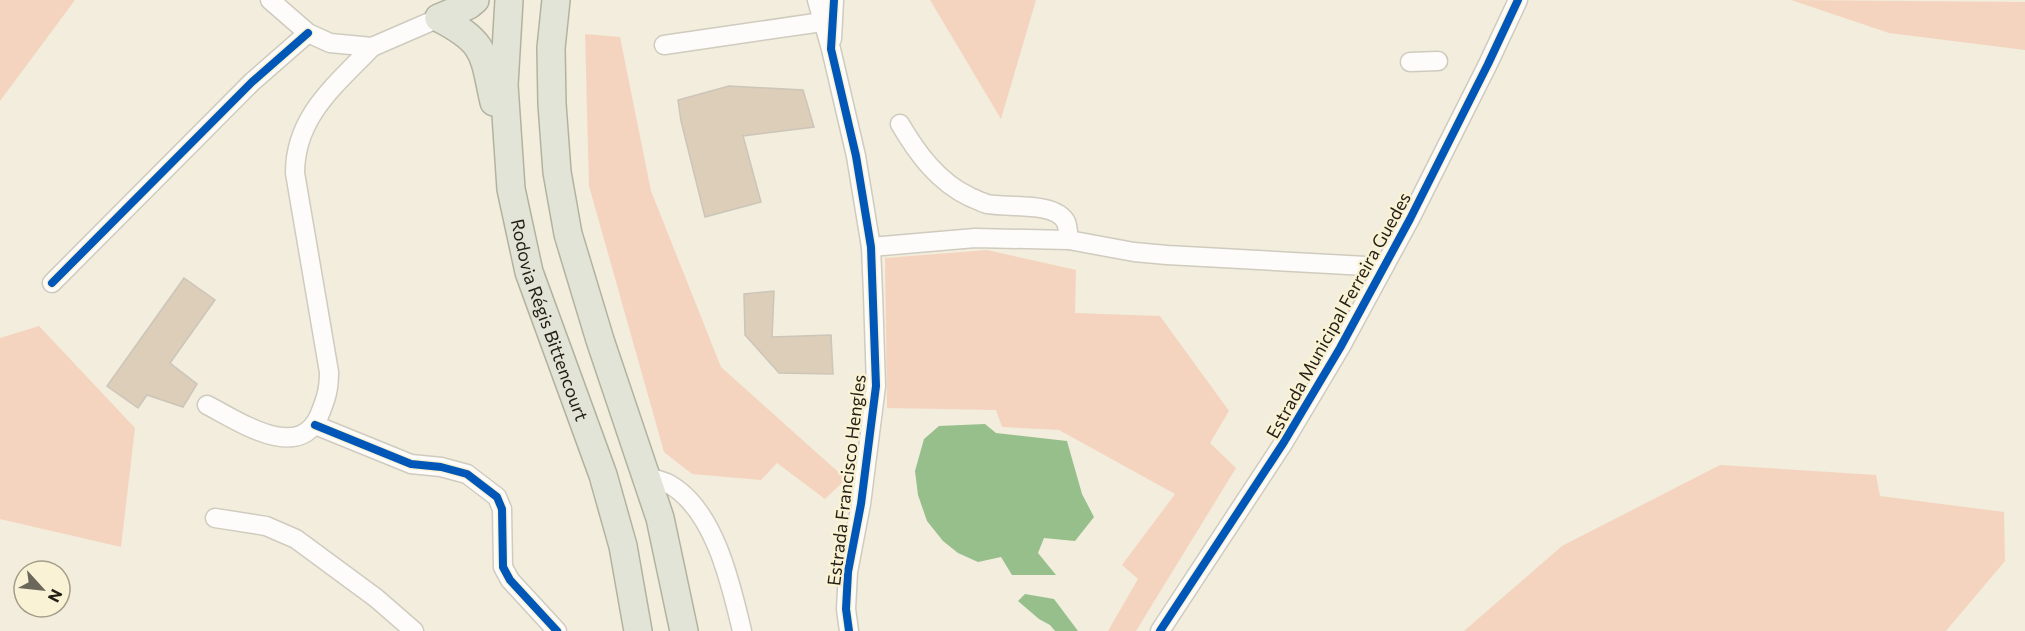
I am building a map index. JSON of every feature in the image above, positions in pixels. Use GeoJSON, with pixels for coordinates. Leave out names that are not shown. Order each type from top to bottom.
{"type":"FeatureCollection","features":[{"type":"Feature","properties":{"kind":"highway"},"geometry":{"type":"LineString","coordinates":[[439,18],[469,5],[474,0]]}},
{"type":"Feature","properties":{"kind":"highway","name":"Rodovia Régis Bittencourt"},"geometry":{"type":"LineString","coordinates":[[509,0],[504,85],[510,179],[529,272],[603,474],[623,546],[638,631]]}},
{"type":"Feature","properties":{"kind":"highway"},"geometry":{"type":"LineString","coordinates":[[556,0],[551,48],[551,95],[557,172],[568,234],[660,518],[684,631]]}},
{"type":"Feature","properties":{"kind":"highway"},"geometry":{"type":"LineString","coordinates":[[439,18],[463,30],[483,54],[510,179]]}},
{"type":"Feature","properties":{"kind":"street"},"geometry":{"type":"LineString","coordinates":[[270,0],[308,33],[330,43],[372,47]]}},
{"type":"Feature","properties":{"kind":"street","name":"Estrada Francisco Hengles"},"geometry":{"type":"LineString","coordinates":[[817,0],[856,156],[871,247],[876,386],[861,504],[848,572],[846,609],[849,631]]}},
{"type":"Feature","properties":{"kind":"street"},"geometry":{"type":"LineString","coordinates":[[831,50],[834,0]]}},
{"type":"Feature","properties":{"kind":"street","name":"Estrada Municipal Ferreira Guedes"},"geometry":{"type":"LineString","coordinates":[[1160,631],[1284,442],[1337,354],[1483,74],[1518,0]]}},
{"type":"Feature","properties":{"kind":"street"},"geometry":{"type":"LineString","coordinates":[[207,405],[261,432],[286,438],[308,432],[315,425],[328,394],[329,372],[295,173],[295,155],[302,130],[310,114],[372,47],[439,18]]}},
{"type":"Feature","properties":{"kind":"street"},"geometry":{"type":"LineString","coordinates":[[664,45],[822,22]]}},
{"type":"Feature","properties":{"kind":"street"},"geometry":{"type":"LineString","coordinates":[[52,283],[252,82],[308,33]]}},
{"type":"Feature","properties":{"kind":"street"},"geometry":{"type":"LineString","coordinates":[[1410,62],[1438,61]]}},
{"type":"Feature","properties":{"kind":"street"},"geometry":{"type":"LineString","coordinates":[[900,124],[920,155],[951,186],[987,204],[1024,206],[1049,210],[1060,215],[1066,223],[1069,240]]}},
{"type":"Feature","properties":{"kind":"street"},"geometry":{"type":"LineString","coordinates":[[871,247],[975,238],[1069,240],[1134,252],[1167,255],[1384,267]]}},
{"type":"Feature","properties":{"kind":"street"},"geometry":{"type":"LineString","coordinates":[[315,425],[411,464],[441,467],[467,474],[497,496],[502,509],[503,567],[510,580],[557,631]]}},
{"type":"Feature","properties":{"kind":"street"},"geometry":{"type":"LineString","coordinates":[[645,476],[667,483],[683,494],[702,514],[719,553],[742,631]]}},
{"type":"Feature","properties":{"kind":"street"},"geometry":{"type":"LineString","coordinates":[[215,518],[266,526],[296,539],[376,598],[414,631]]}},
{"type":"Feature","properties":{"kind":"shaded area"},"geometry":{"type":"Polygon","coordinates":[[[0,0],[75,0],[0,101],[0,0]]]}},
{"type":"Feature","properties":{"kind":"shaded area"},"geometry":{"type":"Polygon","coordinates":[[[930,0],[1036,0],[1001,119],[930,0]]]}},
{"type":"Feature","properties":{"kind":"shaded area"},"geometry":{"type":"Polygon","coordinates":[[[1791,0],[2025,2],[2025,50],[1889,33],[1791,0]]]}},
{"type":"Feature","properties":{"kind":"shaded area"},"geometry":{"type":"Polygon","coordinates":[[[585,34],[620,37],[651,191],[721,367],[846,479],[825,499],[777,463],[761,480],[692,474],[664,452],[589,186],[585,34]]]}},
{"type":"Feature","properties":{"kind":"shaded area"},"geometry":{"type":"Polygon","coordinates":[[[987,250],[1076,270],[1075,313],[1160,316],[1229,411],[1210,443],[1236,468],[1136,631],[1108,631],[1138,579],[1122,565],[1175,494],[1059,430],[1002,427],[996,410],[887,408],[885,258],[987,250]]]}},
{"type":"Feature","properties":{"kind":"shaded area"},"geometry":{"type":"Polygon","coordinates":[[[39,326],[135,428],[121,547],[0,519],[0,338],[39,326]]]}},
{"type":"Feature","properties":{"kind":"shaded area"},"geometry":{"type":"Polygon","coordinates":[[[985,424],[996,433],[1067,441],[1082,494],[1094,517],[1075,541],[1044,538],[1038,553],[1056,575],[1012,575],[1001,557],[978,562],[958,553],[943,541],[927,521],[918,495],[915,471],[924,439],[939,426],[985,424]]]}},
{"type":"Feature","properties":{"kind":"shaded area"},"geometry":{"type":"Polygon","coordinates":[[[1720,465],[1876,475],[1880,496],[2004,512],[2005,561],[1946,631],[1464,631],[1562,546],[1720,465]]]}},
{"type":"Feature","properties":{"kind":"shaded area"},"geometry":{"type":"Polygon","coordinates":[[[1025,594],[1054,599],[1078,631],[1055,631],[1018,601],[1025,594]]]}},
{"type":"Feature","properties":{"kind":"building"},"geometry":{"type":"Polygon","coordinates":[[[729,86],[803,90],[814,127],[743,136],[761,202],[705,217],[678,100],[729,86]]]}},
{"type":"Feature","properties":{"kind":"building"},"geometry":{"type":"Polygon","coordinates":[[[184,278],[215,300],[170,363],[197,384],[183,407],[147,395],[138,408],[107,386],[184,278]]]}},
{"type":"Feature","properties":{"kind":"building"},"geometry":{"type":"Polygon","coordinates":[[[774,291],[772,337],[831,335],[833,374],[779,373],[745,335],[744,294],[774,291]]]}},
{"type":"Feature","properties":{"kind":"cycle path"},"geometry":{"type":"LineString","coordinates":[[834,0],[831,49],[856,156],[871,247],[876,386],[861,504],[848,572],[846,609],[849,631]]}},
{"type":"Feature","properties":{"kind":"cycle path"},"geometry":{"type":"LineString","coordinates":[[1160,631],[1284,442],[1340,348],[1410,219],[1518,0]]}},
{"type":"Feature","properties":{"kind":"cycle path"},"geometry":{"type":"LineString","coordinates":[[52,283],[252,82],[308,33]]}},
{"type":"Feature","properties":{"kind":"cycle path"},"geometry":{"type":"LineString","coordinates":[[315,425],[411,464],[441,467],[467,474],[497,497],[502,509],[503,567],[510,580],[557,631]]}}]}
